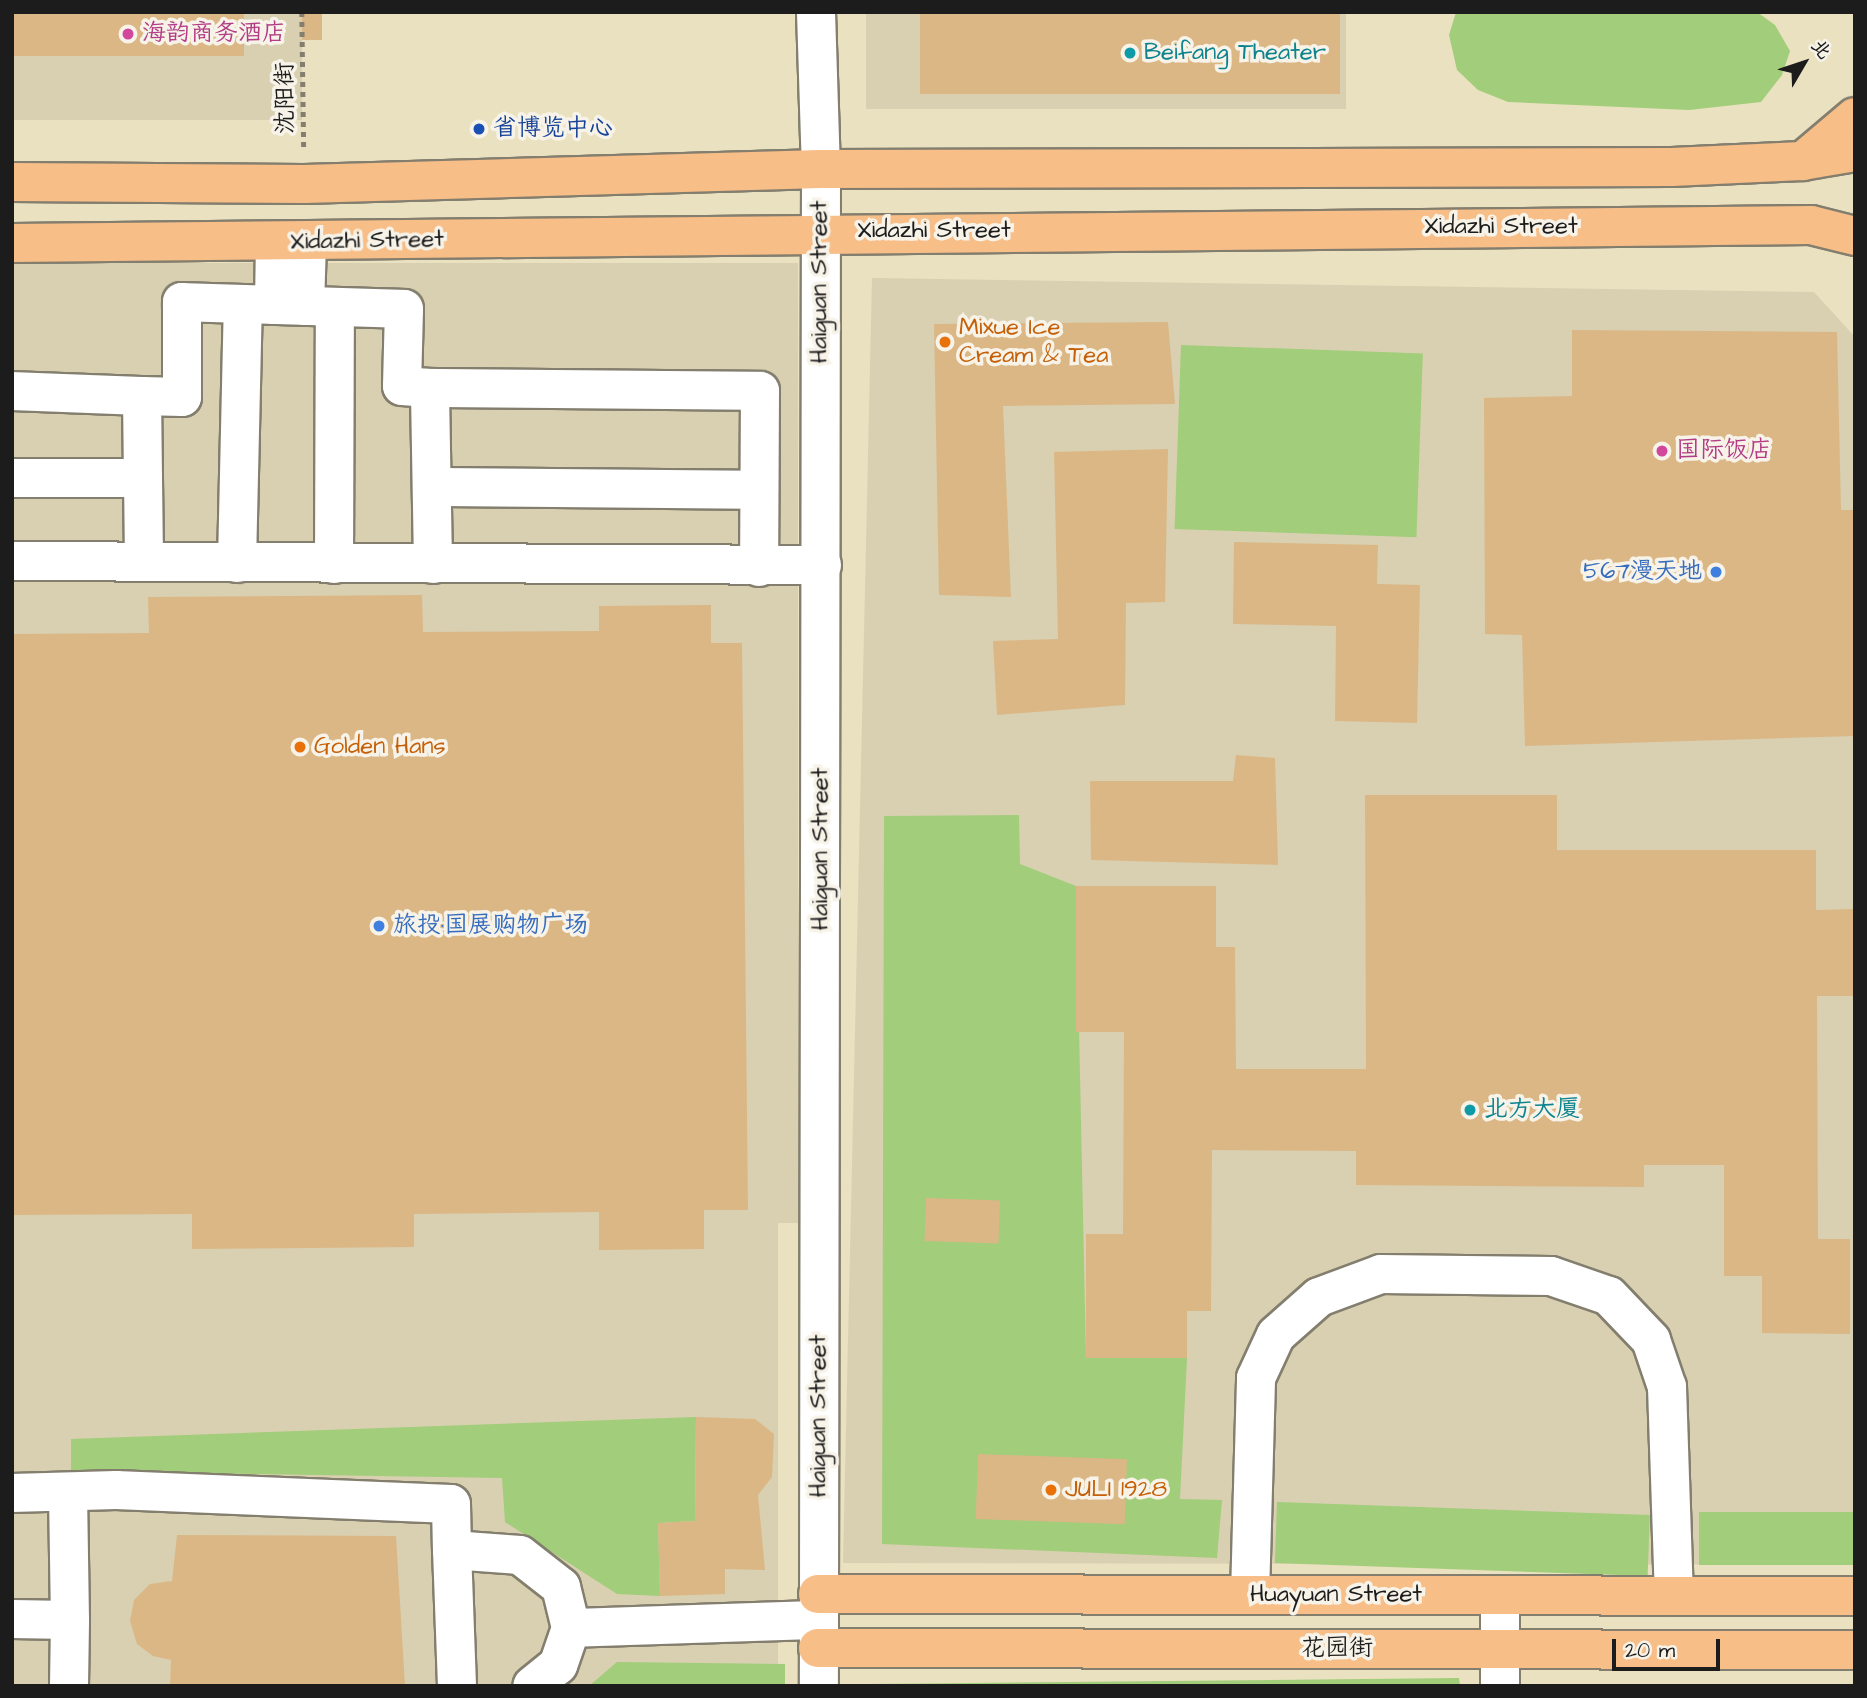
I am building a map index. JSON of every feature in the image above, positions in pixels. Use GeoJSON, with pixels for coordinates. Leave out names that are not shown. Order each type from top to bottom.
{"type":"FeatureCollection","features":[{"type":"Feature","properties":{"kind":"main road"},"geometry":{"type":"LineString","coordinates":[[1802,161],[1855,117]]}},
{"type":"Feature","properties":{"kind":"main road"},"geometry":{"type":"LineString","coordinates":[[12,182],[304,184],[821,169],[1658,167],[1802,161],[1855,152]]}},
{"type":"Feature","properties":{"kind":"main road","name":"Xidazhi Street"},"geometry":{"type":"LineString","coordinates":[[12,243],[291,242],[818,232],[1811,225],[1855,236]]}},
{"type":"Feature","properties":{"kind":"main road","name":"Huayuan Street"},"geometry":{"type":"LineString","coordinates":[[818,1621],[1250,1595],[1855,1596]]}},
{"type":"Feature","properties":{"kind":"main road","name":"花园街"},"geometry":{"type":"LineString","coordinates":[[818,1621],[1500,1667],[1855,1650]]}},
{"type":"Feature","properties":{"kind":"street","name":"Haiguan Street"},"geometry":{"type":"LineString","coordinates":[[816,12],[821,169],[818,232],[822,565],[819,1686]]}},
{"type":"Feature","properties":{"kind":"street"},"geometry":{"type":"LineString","coordinates":[[237,563],[289,305],[291,242]]}},
{"type":"Feature","properties":{"kind":"street"},"geometry":{"type":"LineString","coordinates":[[12,391],[182,397],[182,302],[404,309],[402,386],[760,391],[759,567]]}},
{"type":"Feature","properties":{"kind":"street"},"geometry":{"type":"LineString","coordinates":[[289,305],[334,564]]}},
{"type":"Feature","properties":{"kind":"street"},"geometry":{"type":"LineString","coordinates":[[430,388],[433,564]]}},
{"type":"Feature","properties":{"kind":"street"},"geometry":{"type":"LineString","coordinates":[[142,396],[144,562]]}},
{"type":"Feature","properties":{"kind":"street"},"geometry":{"type":"LineString","coordinates":[[12,478],[143,478]]}},
{"type":"Feature","properties":{"kind":"street"},"geometry":{"type":"LineString","coordinates":[[432,487],[759,490]]}},
{"type":"Feature","properties":{"kind":"street"},"geometry":{"type":"LineString","coordinates":[[12,561],[759,567],[822,565]]}},
{"type":"Feature","properties":{"kind":"street"},"geometry":{"type":"LineString","coordinates":[[1250,1595],[1256,1378],[1276,1335],[1318,1297],[1381,1274],[1551,1276],[1609,1296],[1651,1340],[1667,1387],[1674,1595]]}},
{"type":"Feature","properties":{"kind":"street"},"geometry":{"type":"LineString","coordinates":[[12,1493],[116,1490],[451,1504],[457,1686]]}},
{"type":"Feature","properties":{"kind":"street"},"geometry":{"type":"LineString","coordinates":[[68,1493],[69,1686]]}},
{"type":"Feature","properties":{"kind":"street"},"geometry":{"type":"LineString","coordinates":[[452,1550],[520,1555],[561,1587],[571,1628],[558,1665],[532,1686]]}},
{"type":"Feature","properties":{"kind":"street"},"geometry":{"type":"LineString","coordinates":[[1500,1595],[1500,1667]]}},
{"type":"Feature","properties":{"kind":"street"},"geometry":{"type":"LineString","coordinates":[[12,1619],[70,1620]]}},
{"type":"Feature","properties":{"kind":"street"},"geometry":{"type":"LineString","coordinates":[[571,1628],[818,1621]]}},
{"type":"Feature","properties":{"kind":"path","name":"沈阳街"},"geometry":{"type":"LineString","coordinates":[[302,12],[304,184]]}},
{"type":"Feature","properties":{"kind":"shaded area","name":"海韵商务酒店"},"geometry":{"type":"Polygon","coordinates":[[[12,12],[302,12],[302,120],[12,120],[12,12]]]}},
{"type":"Feature","properties":{"kind":"shaded area","name":"Beifang Theater"},"geometry":{"type":"Polygon","coordinates":[[[866,12],[1346,12],[1346,109],[866,109],[866,12]]]}},
{"type":"Feature","properties":{"kind":"shaded area"},"geometry":{"type":"Polygon","coordinates":[[[12,263],[798,263],[798,1223],[12,1223],[12,263]]]}},
{"type":"Feature","properties":{"kind":"shaded area"},"geometry":{"type":"Polygon","coordinates":[[[872,278],[1814,292],[1855,337],[1855,1565],[843,1563],[872,278]]]}},
{"type":"Feature","properties":{"kind":"shaded area"},"geometry":{"type":"Polygon","coordinates":[[[12,1219],[778,1219],[778,1686],[12,1686],[12,1219]]]}},
{"type":"Feature","properties":{"kind":"green space"},"geometry":{"type":"Polygon","coordinates":[[[1456,12],[1757,12],[1775,25],[1790,51],[1782,75],[1761,102],[1689,110],[1508,102],[1478,90],[1457,70],[1449,35],[1456,12]]]}},
{"type":"Feature","properties":{"kind":"green space"},"geometry":{"type":"Polygon","coordinates":[[[1181,345],[1423,353],[1416,537],[1175,529],[1181,345]]]}},
{"type":"Feature","properties":{"kind":"green space"},"geometry":{"type":"Polygon","coordinates":[[[1019,815],[1020,864],[1076,886],[1086,1358],[1187,1358],[1180,1499],[1222,1500],[1217,1558],[882,1544],[884,816],[1019,815]]]}},
{"type":"Feature","properties":{"kind":"green space"},"geometry":{"type":"Polygon","coordinates":[[[696,1417],[695,1521],[658,1523],[660,1596],[617,1594],[505,1522],[502,1478],[71,1471],[71,1439],[696,1417]]]}},
{"type":"Feature","properties":{"kind":"green space"},"geometry":{"type":"Polygon","coordinates":[[[1277,1502],[1650,1515],[1648,1576],[1275,1563],[1277,1502]]]}},
{"type":"Feature","properties":{"kind":"green space"},"geometry":{"type":"Polygon","coordinates":[[[1699,1512],[1855,1512],[1855,1565],[1699,1565],[1699,1512]]]}},
{"type":"Feature","properties":{"kind":"green space"},"geometry":{"type":"Polygon","coordinates":[[[617,1662],[785,1664],[785,1686],[589,1686],[617,1662]]]}},
{"type":"Feature","properties":{"kind":"green space"},"geometry":{"type":"Polygon","coordinates":[[[1459,1678],[1460,1686],[868,1684],[1459,1678]]]}},
{"type":"Feature","properties":{"kind":"building","name":"海韵商务酒店"},"geometry":{"type":"Polygon","coordinates":[[[12,12],[244,12],[244,56],[12,56],[12,12]]]}},
{"type":"Feature","properties":{"kind":"building"},"geometry":{"type":"Polygon","coordinates":[[[302,12],[322,12],[322,40],[302,40],[302,12]]]}},
{"type":"Feature","properties":{"kind":"building","name":"Beifang Theater"},"geometry":{"type":"Polygon","coordinates":[[[920,12],[1340,12],[1340,94],[920,94],[920,12]]]}},
{"type":"Feature","properties":{"kind":"building"},"geometry":{"type":"Polygon","coordinates":[[[1168,322],[1175,404],[1003,406],[1011,597],[939,595],[934,324],[1168,322]]]}},
{"type":"Feature","properties":{"kind":"building"},"geometry":{"type":"Polygon","coordinates":[[[1572,330],[1837,332],[1841,510],[1855,510],[1855,736],[1525,746],[1522,635],[1485,634],[1484,398],[1572,396],[1572,330]]]}},
{"type":"Feature","properties":{"kind":"building"},"geometry":{"type":"Polygon","coordinates":[[[1168,449],[1165,602],[1126,603],[1125,705],[997,715],[993,641],[1058,639],[1054,452],[1168,449]]]}},
{"type":"Feature","properties":{"kind":"building"},"geometry":{"type":"Polygon","coordinates":[[[1234,542],[1378,545],[1377,584],[1420,585],[1417,723],[1335,721],[1336,626],[1233,624],[1234,542]]]}},
{"type":"Feature","properties":{"kind":"building","name":"旅投·国展购物广场"},"geometry":{"type":"Polygon","coordinates":[[[422,595],[423,632],[599,631],[599,606],[711,605],[711,643],[742,643],[748,1210],[704,1210],[704,1249],[599,1250],[599,1212],[414,1214],[414,1247],[192,1249],[192,1214],[12,1215],[12,634],[149,633],[148,597],[422,595]]]}},
{"type":"Feature","properties":{"kind":"building"},"geometry":{"type":"Polygon","coordinates":[[[1236,755],[1275,758],[1278,865],[1091,860],[1090,781],[1233,781],[1236,755]]]}},
{"type":"Feature","properties":{"kind":"building","name":"北方大厦"},"geometry":{"type":"Polygon","coordinates":[[[1365,795],[1557,795],[1557,850],[1816,850],[1816,910],[1853,909],[1854,996],[1817,996],[1818,1239],[1850,1239],[1850,1334],[1762,1333],[1762,1276],[1724,1276],[1724,1165],[1644,1165],[1644,1187],[1356,1185],[1356,1151],[1212,1150],[1211,1311],[1187,1311],[1187,1358],[1086,1358],[1086,1234],[1123,1234],[1124,1032],[1076,1032],[1076,886],[1216,886],[1216,947],[1235,947],[1236,1069],[1366,1069],[1365,795]]]}},
{"type":"Feature","properties":{"kind":"building"},"geometry":{"type":"Polygon","coordinates":[[[926,1198],[1000,1201],[998,1244],[924,1241],[926,1198]]]}},
{"type":"Feature","properties":{"kind":"building"},"geometry":{"type":"Polygon","coordinates":[[[696,1417],[755,1419],[774,1434],[772,1477],[758,1495],[765,1570],[725,1569],[725,1594],[660,1596],[658,1523],[695,1521],[696,1417]]]}},
{"type":"Feature","properties":{"kind":"building","name":"JULI 1928"},"geometry":{"type":"Polygon","coordinates":[[[978,1454],[1127,1459],[1125,1524],[976,1519],[978,1454]]]}},
{"type":"Feature","properties":{"kind":"building"},"geometry":{"type":"Polygon","coordinates":[[[177,1535],[396,1536],[405,1686],[170,1686],[171,1660],[153,1656],[137,1644],[130,1621],[134,1600],[150,1584],[172,1581],[177,1535]]]}},
{"type":"Feature","properties":{"kind":"place","name":"海韵商务酒店"},"geometry":{"type":"Point","coordinates":[128,34]}},
{"type":"Feature","properties":{"kind":"place","name":"Beifang Theater"},"geometry":{"type":"Point","coordinates":[1130,53]}},
{"type":"Feature","properties":{"kind":"place","name":"省博览中心"},"geometry":{"type":"Point","coordinates":[479,129]}},
{"type":"Feature","properties":{"kind":"place","name":"Mixue Ice Cream & Tea"},"geometry":{"type":"Point","coordinates":[945,342]}},
{"type":"Feature","properties":{"kind":"place","name":"国际饭店"},"geometry":{"type":"Point","coordinates":[1662,451]}},
{"type":"Feature","properties":{"kind":"place","name":"567漫天地"},"geometry":{"type":"Point","coordinates":[1716,572]}},
{"type":"Feature","properties":{"kind":"place","name":"Golden Hans"},"geometry":{"type":"Point","coordinates":[300,747]}},
{"type":"Feature","properties":{"kind":"place","name":"旅投·国展购物广场"},"geometry":{"type":"Point","coordinates":[379,926]}},
{"type":"Feature","properties":{"kind":"place","name":"北方大厦"},"geometry":{"type":"Point","coordinates":[1470,1110]}},
{"type":"Feature","properties":{"kind":"place","name":"JULI 1928"},"geometry":{"type":"Point","coordinates":[1051,1490]}}]}
